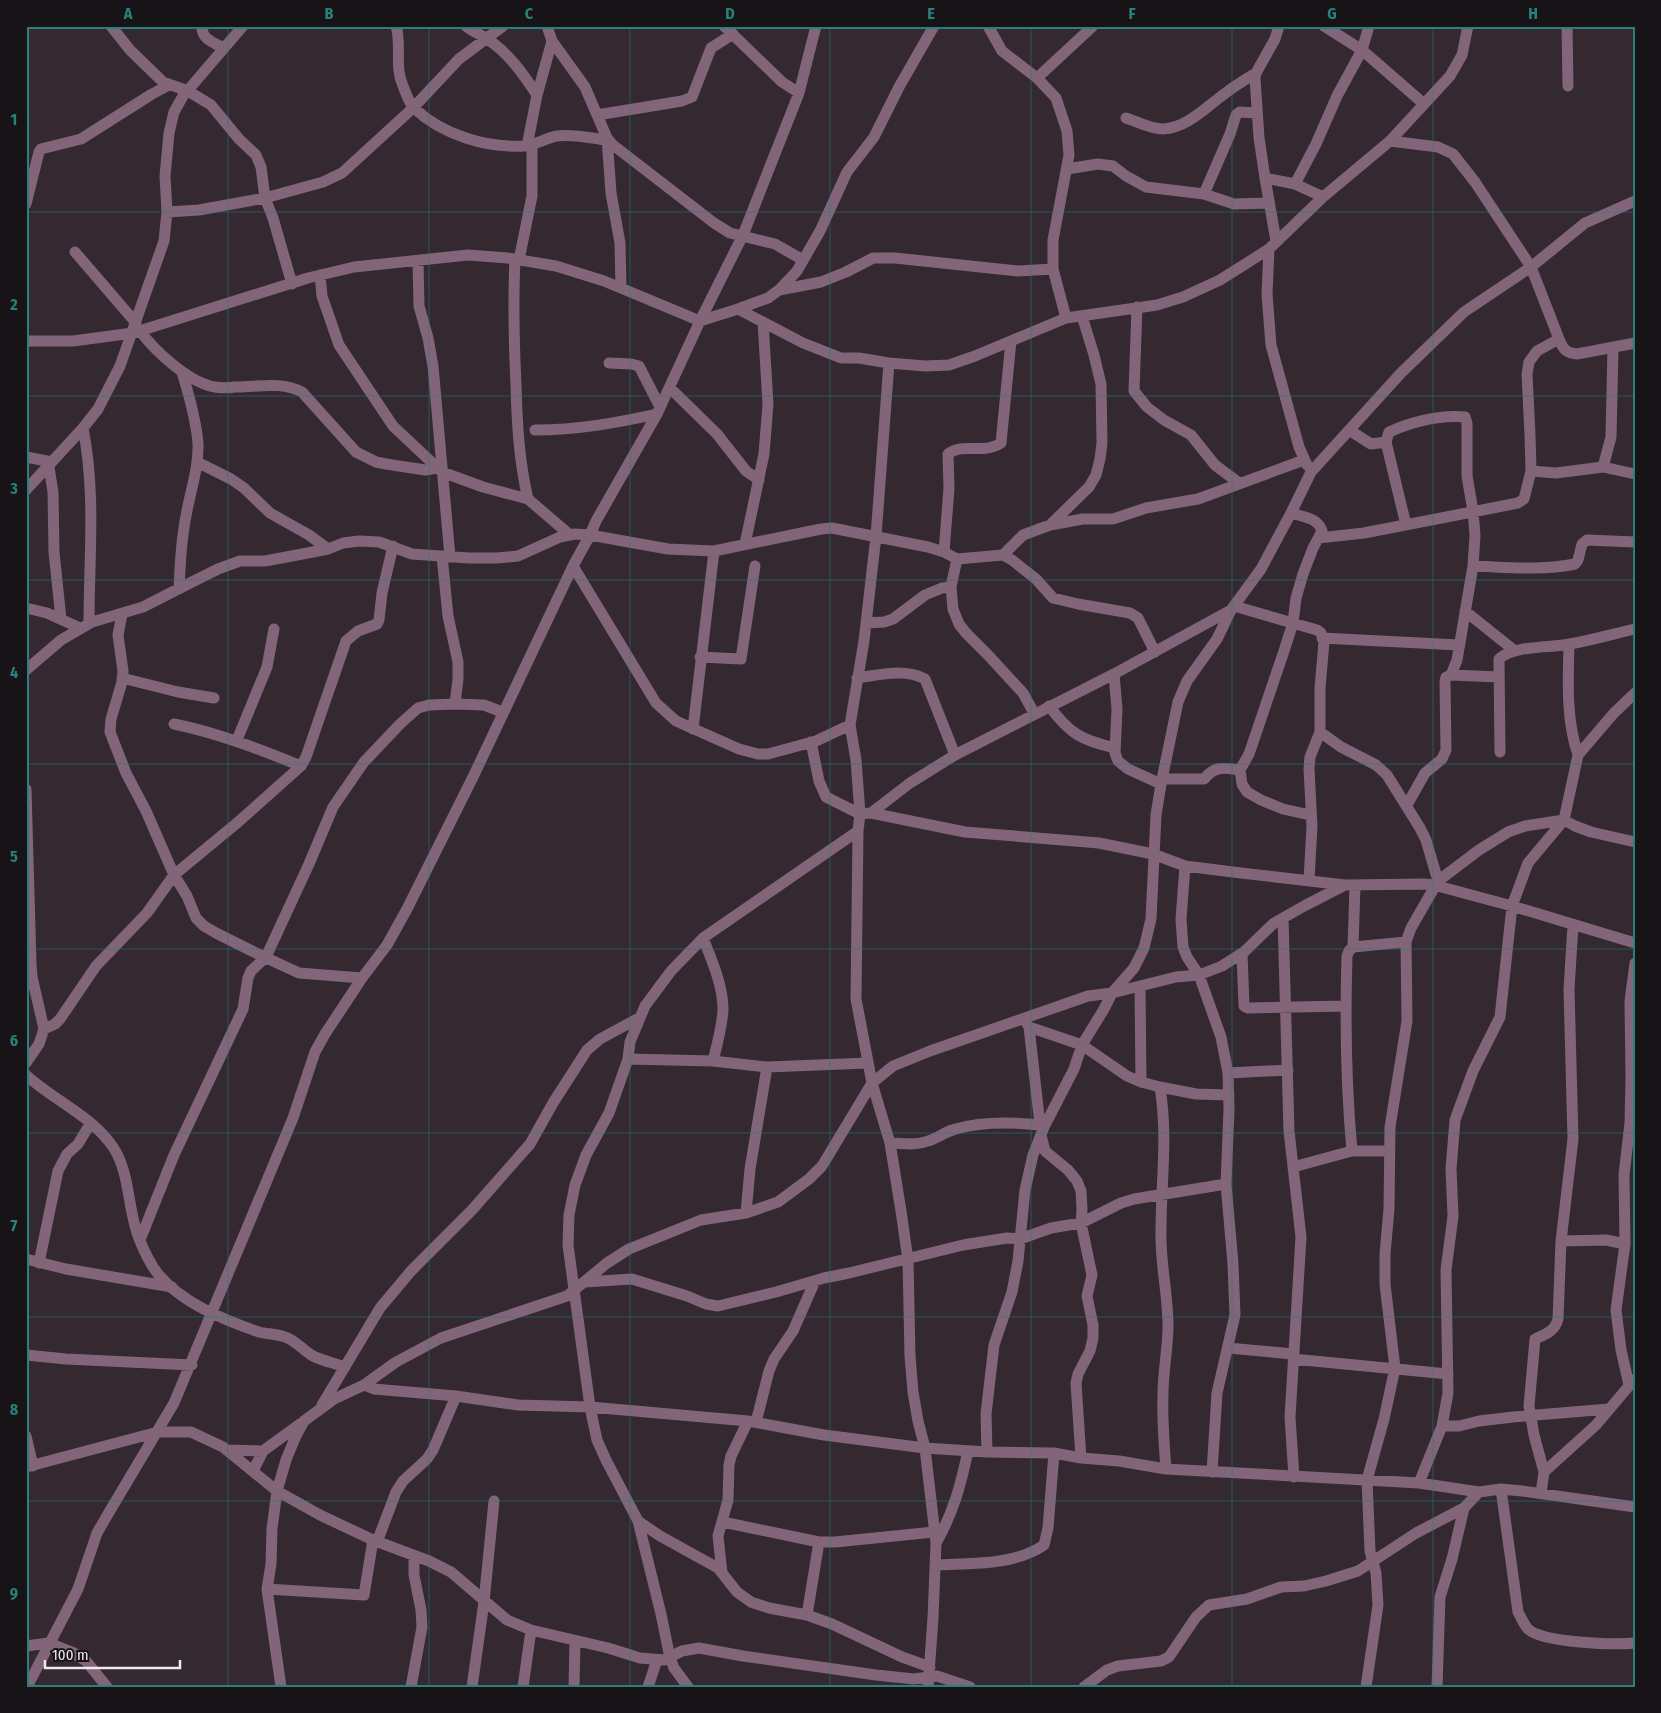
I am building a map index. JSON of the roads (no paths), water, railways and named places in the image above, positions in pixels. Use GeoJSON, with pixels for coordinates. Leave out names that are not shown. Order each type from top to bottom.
{"type":"FeatureCollection","features":[{"type":"Feature","properties":{"kind":"street"},"geometry":{"type":"LineString","coordinates":[[111,26],[163,82],[188,91],[211,105],[256,156],[261,167],[265,198],[273,218],[292,284]]}},
{"type":"Feature","properties":{"kind":"street"},"geometry":{"type":"LineString","coordinates":[[202,26],[205,38],[224,48]]}},
{"type":"Feature","properties":{"kind":"street"},"geometry":{"type":"LineString","coordinates":[[26,490],[98,409],[120,366],[136,329],[164,241],[167,212],[165,176],[169,133],[174,112],[188,91],[243,26]]}},
{"type":"Feature","properties":{"kind":"street"},"geometry":{"type":"LineString","coordinates":[[396,26],[399,45],[398,74],[413,108],[440,127],[472,140],[503,145],[530,145],[558,136],[607,139],[714,223],[730,233],[774,244],[803,260]]}},
{"type":"Feature","properties":{"kind":"street"},"geometry":{"type":"LineString","coordinates":[[466,26],[472,32],[487,39],[513,62],[537,95]]}},
{"type":"Feature","properties":{"kind":"street"},"geometry":{"type":"LineString","coordinates":[[167,212],[199,210],[265,198],[324,182],[342,173],[413,108],[460,59],[503,26]]}},
{"type":"Feature","properties":{"kind":"street"},"geometry":{"type":"LineString","coordinates":[[547,26],[552,41],[585,87],[607,139],[611,193],[620,243],[621,288]]}},
{"type":"Feature","properties":{"kind":"street"},"geometry":{"type":"LineString","coordinates":[[27,1687],[48,1643],[78,1589],[98,1534],[108,1514],[158,1432],[192,1365],[293,1118],[315,1052],[362,978],[387,945],[407,909],[473,777],[572,566],[590,535],[596,520],[659,411],[700,321],[744,235],[798,93],[816,26]]}},
{"type":"Feature","properties":{"kind":"street"},"geometry":{"type":"LineString","coordinates":[[26,341],[73,341],[136,329],[320,275],[354,267],[468,256],[517,259],[556,266],[621,288],[700,321],[738,309],[768,298],[779,290],[797,271],[820,230],[847,172],[874,137],[934,26]]}},
{"type":"Feature","properties":{"kind":"street"},"geometry":{"type":"LineString","coordinates":[[988,26],[1002,51],[1037,78],[1056,98],[1067,131],[1069,154],[1054,240],[1053,269],[1066,318]]}},
{"type":"Feature","properties":{"kind":"street"},"geometry":{"type":"LineString","coordinates":[[1037,78],[1093,26]]}},
{"type":"Feature","properties":{"kind":"street"},"geometry":{"type":"LineString","coordinates":[[1126,118],[1151,127],[1164,129],[1178,126],[1200,114],[1226,93],[1256,73],[1275,39],[1279,26]]}},
{"type":"Feature","properties":{"kind":"street"},"geometry":{"type":"LineString","coordinates":[[1324,26],[1362,50],[1424,104]]}},
{"type":"Feature","properties":{"kind":"street"},"geometry":{"type":"LineString","coordinates":[[1295,184],[1316,144],[1337,96],[1362,50],[1369,26]]}},
{"type":"Feature","properties":{"kind":"street"},"geometry":{"type":"LineString","coordinates":[[738,309],[816,348],[841,358],[859,358],[925,366],[950,365],[1066,318],[1156,305],[1183,298],[1220,280],[1273,245],[1323,198],[1390,141],[1450,76],[1462,55],[1468,26]]}},
{"type":"Feature","properties":{"kind":"street"},"geometry":{"type":"LineString","coordinates":[[1567,26],[1568,86]]}},
{"type":"Feature","properties":{"kind":"street"},"geometry":{"type":"LineString","coordinates":[[597,115],[682,101],[692,97],[711,48],[728,30],[782,82],[798,93]]}},
{"type":"Feature","properties":{"kind":"street"},"geometry":{"type":"LineString","coordinates":[[528,498],[521,471],[513,311],[517,259],[532,196],[530,145],[537,95],[552,41]]}},
{"type":"Feature","properties":{"kind":"street"},"geometry":{"type":"LineString","coordinates":[[1256,73],[1257,113],[1270,203],[1273,245],[1267,294],[1271,346],[1293,429],[1304,460],[1311,472]]}},
{"type":"Feature","properties":{"kind":"street"},"geometry":{"type":"LineString","coordinates":[[26,204],[41,149],[81,139],[169,85]]}},
{"type":"Feature","properties":{"kind":"street"},"geometry":{"type":"LineString","coordinates":[[1204,194],[1230,134],[1236,115],[1240,112],[1257,113]]}},
{"type":"Feature","properties":{"kind":"street"},"geometry":{"type":"LineString","coordinates":[[1390,141],[1438,147],[1453,154],[1475,182],[1531,268],[1562,347],[1568,353],[1577,354],[1635,343]]}},
{"type":"Feature","properties":{"kind":"street"},"geometry":{"type":"LineString","coordinates":[[1067,169],[1098,164],[1113,166],[1126,176],[1146,186],[1204,194],[1234,204],[1270,203]]}},
{"type":"Feature","properties":{"kind":"street"},"geometry":{"type":"LineString","coordinates":[[1265,178],[1295,184],[1323,198]]}},
{"type":"Feature","properties":{"kind":"street"},"geometry":{"type":"LineString","coordinates":[[987,1452],[986,1414],[994,1345],[1012,1292],[1018,1261],[1025,1190],[1033,1155],[1041,1129],[1065,1088],[1082,1045],[1112,993],[1134,968],[1144,948],[1151,919],[1154,878],[1153,854],[1161,782],[1178,702],[1187,681],[1217,639],[1232,608],[1261,569],[1311,472],[1401,373],[1464,312],[1531,268],[1585,223],[1635,202]]}},
{"type":"Feature","properties":{"kind":"street"},"geometry":{"type":"LineString","coordinates":[[75,252],[136,329],[182,372],[199,382],[215,388],[258,385],[292,386],[302,392],[356,452],[376,462],[419,470],[440,470]]}},
{"type":"Feature","properties":{"kind":"street"},"geometry":{"type":"LineString","coordinates":[[779,290],[821,282],[873,258],[895,258],[1018,271],[1053,269]]}},
{"type":"Feature","properties":{"kind":"street"},"geometry":{"type":"LineString","coordinates":[[418,261],[419,306],[433,366],[446,556],[448,616],[458,662],[455,704]]}},
{"type":"Feature","properties":{"kind":"street"},"geometry":{"type":"LineString","coordinates":[[320,275],[322,296],[339,345],[393,426],[440,470],[483,487],[528,498],[570,535]]}},
{"type":"Feature","properties":{"kind":"street"},"geometry":{"type":"LineString","coordinates":[[1138,307],[1134,391],[1146,407],[1190,435],[1216,465],[1240,483]]}},
{"type":"Feature","properties":{"kind":"street"},"geometry":{"type":"LineString","coordinates":[[1050,525],[1089,487],[1096,475],[1100,459],[1102,443],[1101,384],[1082,316]]}},
{"type":"Feature","properties":{"kind":"street"},"geometry":{"type":"LineString","coordinates":[[745,544],[764,454],[768,404],[763,322]]}},
{"type":"Feature","properties":{"kind":"street"},"geometry":{"type":"LineString","coordinates":[[1319,538],[1406,525],[1518,503],[1524,498],[1530,471],[1527,374],[1529,362],[1537,351],[1559,339]]}},
{"type":"Feature","properties":{"kind":"street"},"geometry":{"type":"LineString","coordinates":[[944,552],[949,488],[948,454],[953,450],[993,448],[1001,443],[1011,341]]}},
{"type":"Feature","properties":{"kind":"street"},"geometry":{"type":"LineString","coordinates":[[1604,467],[1611,437],[1613,347]]}},
{"type":"Feature","properties":{"kind":"street"},"geometry":{"type":"LineString","coordinates":[[609,363],[639,366],[659,411]]}},
{"type":"Feature","properties":{"kind":"street"},"geometry":{"type":"LineString","coordinates":[[866,813],[858,806],[856,760],[850,724],[866,624],[876,536],[889,363]]}},
{"type":"Feature","properties":{"kind":"street"},"geometry":{"type":"LineString","coordinates":[[179,589],[180,555],[185,519],[197,462],[198,444],[192,406],[182,372]]}},
{"type":"Feature","properties":{"kind":"street"},"geometry":{"type":"LineString","coordinates":[[670,388],[717,434],[746,471],[759,480]]}},
{"type":"Feature","properties":{"kind":"street"},"geometry":{"type":"LineString","coordinates":[[534,430],[605,425],[659,411]]}},
{"type":"Feature","properties":{"kind":"street"},"geometry":{"type":"LineString","coordinates":[[1406,525],[1386,442],[1389,432],[1431,419],[1452,416],[1465,417],[1467,423],[1467,476],[1475,534],[1473,566],[1466,611],[1457,660],[1451,675]]}},
{"type":"Feature","properties":{"kind":"street"},"geometry":{"type":"LineString","coordinates":[[83,428],[88,453],[92,501],[84,626]]}},
{"type":"Feature","properties":{"kind":"street"},"geometry":{"type":"LineString","coordinates":[[1349,430],[1371,444],[1386,442]]}},
{"type":"Feature","properties":{"kind":"street"},"geometry":{"type":"LineString","coordinates":[[26,457],[51,464]]}},
{"type":"Feature","properties":{"kind":"street"},"geometry":{"type":"LineString","coordinates":[[1003,555],[1023,536],[1050,525],[1083,519],[1113,519],[1146,508],[1198,499],[1304,460]]}},
{"type":"Feature","properties":{"kind":"street"},"geometry":{"type":"LineString","coordinates":[[197,462],[230,478],[250,493],[270,513],[309,534],[328,549]]}},
{"type":"Feature","properties":{"kind":"street"},"geometry":{"type":"LineString","coordinates":[[51,464],[54,552],[61,619]]}},
{"type":"Feature","properties":{"kind":"street"},"geometry":{"type":"LineString","coordinates":[[1530,471],[1556,473],[1604,467],[1635,474]]}},
{"type":"Feature","properties":{"kind":"street"},"geometry":{"type":"LineString","coordinates":[[1291,513],[1315,520],[1322,531],[1303,574],[1296,598],[1293,623],[1249,754],[1240,770],[1242,784],[1247,792],[1284,809],[1310,815]]}},
{"type":"Feature","properties":{"kind":"street"},"geometry":{"type":"LineString","coordinates":[[26,670],[61,640],[84,626],[113,615],[143,607],[240,561],[265,561],[359,541],[379,542],[412,554],[497,558],[518,556],[560,537],[570,535],[590,535],[668,549],[714,551],[832,528],[944,552],[957,559],[1003,555],[1036,578],[1053,598],[1130,613],[1138,618],[1155,652]]}},
{"type":"Feature","properties":{"kind":"street"},"geometry":{"type":"LineString","coordinates":[[1473,566],[1544,568],[1566,566],[1575,564],[1578,560],[1582,544],[1588,540],[1635,542]]}},
{"type":"Feature","properties":{"kind":"street"},"geometry":{"type":"LineString","coordinates":[[44,1030],[60,1019],[96,966],[147,913],[174,875],[237,823],[301,766],[306,757],[346,641],[358,631],[377,624],[379,620],[382,593],[393,546]]}},
{"type":"Feature","properties":{"kind":"street"},"geometry":{"type":"LineString","coordinates":[[693,729],[714,551]]}},
{"type":"Feature","properties":{"kind":"street"},"geometry":{"type":"LineString","coordinates":[[957,559],[951,587],[953,609],[959,624],[1023,693],[1034,713]]}},
{"type":"Feature","properties":{"kind":"street"},"geometry":{"type":"LineString","coordinates":[[572,566],[656,703],[676,721],[739,749],[758,754],[768,754],[811,742],[850,724]]}},
{"type":"Feature","properties":{"kind":"street"},"geometry":{"type":"LineString","coordinates":[[700,657],[741,659],[755,566]]}},
{"type":"Feature","properties":{"kind":"street"},"geometry":{"type":"LineString","coordinates":[[866,624],[893,619],[925,595],[935,590],[951,587]]}},
{"type":"Feature","properties":{"kind":"street"},"geometry":{"type":"LineString","coordinates":[[26,608],[84,626]]}},
{"type":"Feature","properties":{"kind":"street"},"geometry":{"type":"LineString","coordinates":[[929,1676],[935,1538],[925,1448],[913,1392],[908,1260],[890,1143],[872,1083],[856,999],[858,831],[866,813],[910,782],[955,755],[1034,713],[1114,674],[1232,608],[1318,630],[1324,642],[1320,688],[1320,732],[1310,763],[1310,815],[1312,826],[1309,880]]}},
{"type":"Feature","properties":{"kind":"street"},"geometry":{"type":"LineString","coordinates":[[1466,611],[1515,651]]}},
{"type":"Feature","properties":{"kind":"street"},"geometry":{"type":"LineString","coordinates":[[122,614],[118,635],[122,678],[111,719],[110,732],[126,773],[196,918],[204,926],[299,972],[362,978]]}},
{"type":"Feature","properties":{"kind":"street"},"geometry":{"type":"LineString","coordinates":[[237,740],[267,667],[274,629]]}},
{"type":"Feature","properties":{"kind":"street"},"geometry":{"type":"LineString","coordinates":[[1500,752],[1499,659],[1504,654],[1568,645],[1635,629]]}},
{"type":"Feature","properties":{"kind":"street"},"geometry":{"type":"LineString","coordinates":[[1322,638],[1459,645]]}},
{"type":"Feature","properties":{"kind":"street"},"geometry":{"type":"LineString","coordinates":[[1568,645],[1568,712],[1572,738],[1578,755]]}},
{"type":"Feature","properties":{"kind":"street"},"geometry":{"type":"LineString","coordinates":[[858,678],[892,673],[917,674],[925,679],[955,755]]}},
{"type":"Feature","properties":{"kind":"street"},"geometry":{"type":"LineString","coordinates":[[1114,674],[1117,709],[1115,748],[1118,761],[1128,769],[1161,782],[1197,780],[1204,778],[1215,769],[1240,770]]}},
{"type":"Feature","properties":{"kind":"street"},"geometry":{"type":"LineString","coordinates":[[1406,805],[1425,773],[1442,759],[1446,750],[1446,677],[1451,675],[1499,677]]}},
{"type":"Feature","properties":{"kind":"street"},"geometry":{"type":"LineString","coordinates":[[122,678],[171,691],[214,698]]}},
{"type":"Feature","properties":{"kind":"street"},"geometry":{"type":"LineString","coordinates":[[1419,1483],[1442,1426],[1448,1393],[1446,1270],[1453,1216],[1451,1188],[1452,1134],[1459,1105],[1473,1071],[1500,1017],[1512,906],[1528,863],[1564,820],[1578,755],[1614,713],[1635,693]]}},
{"type":"Feature","properties":{"kind":"street"},"geometry":{"type":"LineString","coordinates":[[140,1240],[174,1155],[244,1009],[248,978],[251,971],[266,957],[333,807],[364,762],[418,708],[429,705],[484,705],[502,712]]}},
{"type":"Feature","properties":{"kind":"street"},"geometry":{"type":"LineString","coordinates":[[1049,706],[1063,724],[1074,734],[1091,742],[1115,748]]}},
{"type":"Feature","properties":{"kind":"street"},"geometry":{"type":"LineString","coordinates":[[174,724],[237,740],[301,766]]}},
{"type":"Feature","properties":{"kind":"street"},"geometry":{"type":"LineString","coordinates":[[1320,732],[1341,747],[1376,765],[1387,775],[1426,840],[1436,883]]}},
{"type":"Feature","properties":{"kind":"street"},"geometry":{"type":"LineString","coordinates":[[811,742],[819,781],[826,797],[866,813],[966,832],[1099,843],[1153,854],[1185,866],[1350,886],[1436,883],[1635,943]]}},
{"type":"Feature","properties":{"kind":"street"},"geometry":{"type":"LineString","coordinates":[[26,789],[28,958],[44,1030],[39,1044],[26,1063]]}},
{"type":"Feature","properties":{"kind":"street"},"geometry":{"type":"LineString","coordinates":[[1366,1687],[1378,1605],[1376,1573],[1370,1551],[1367,1480],[1384,1419],[1395,1368],[1385,1284],[1385,1254],[1389,1209],[1389,1152],[1394,1099],[1407,1021],[1406,942],[1436,883],[1479,850],[1508,832],[1525,826],[1564,820],[1591,832],[1635,842]]}},
{"type":"Feature","properties":{"kind":"street"},"geometry":{"type":"LineString","coordinates":[[688,1687],[674,1668],[670,1658],[659,1604],[638,1521],[597,1440],[590,1407],[568,1245],[569,1215],[575,1186],[586,1155],[609,1113],[628,1059],[630,1042],[645,1006],[672,971],[703,938],[858,831]]}},
{"type":"Feature","properties":{"kind":"street"},"geometry":{"type":"LineString","coordinates":[[1185,866],[1181,919],[1183,947],[1199,975],[1221,1037],[1228,1072],[1226,1184],[1233,1264],[1235,1315],[1217,1393],[1212,1472]]}},
{"type":"Feature","properties":{"kind":"street"},"geometry":{"type":"LineString","coordinates":[[253,1471],[263,1451],[304,1422],[320,1408],[343,1394],[364,1385],[396,1362],[441,1338],[568,1296],[607,1263],[629,1249],[701,1220],[746,1213],[778,1202],[822,1166],[872,1083],[893,1066],[930,1050],[1027,1023],[1088,996],[1112,993],[1176,977],[1199,975],[1222,966],[1242,953],[1274,923],[1306,904],[1350,886]]}},
{"type":"Feature","properties":{"kind":"street"},"geometry":{"type":"LineString","coordinates":[[1350,886],[1353,947]]}},
{"type":"Feature","properties":{"kind":"street"},"geometry":{"type":"LineString","coordinates":[[1283,918],[1289,1131],[1301,1237],[1300,1280],[1290,1416],[1294,1477]]}},
{"type":"Feature","properties":{"kind":"street"},"geometry":{"type":"LineString","coordinates":[[1541,1493],[1544,1472],[1530,1417],[1530,1384],[1535,1339],[1550,1332],[1556,1326],[1558,1318],[1561,1241],[1573,1138],[1569,989],[1574,925]]}},
{"type":"Feature","properties":{"kind":"street"},"geometry":{"type":"LineString","coordinates":[[703,938],[715,968],[723,1010],[713,1061]]}},
{"type":"Feature","properties":{"kind":"street"},"geometry":{"type":"LineString","coordinates":[[1352,1151],[1348,1105],[1347,956],[1353,947],[1406,942]]}},
{"type":"Feature","properties":{"kind":"street"},"geometry":{"type":"LineString","coordinates":[[1242,953],[1244,1006],[1248,1008],[1346,1006]]}},
{"type":"Feature","properties":{"kind":"street"},"geometry":{"type":"LineString","coordinates":[[1544,1472],[1596,1425],[1632,1382],[1621,1350],[1616,1310],[1625,1244],[1624,1175],[1632,1106],[1630,1001],[1635,963]]}},
{"type":"Feature","properties":{"kind":"street"},"geometry":{"type":"LineString","coordinates":[[1140,986],[1142,1082]]}},
{"type":"Feature","properties":{"kind":"street"},"geometry":{"type":"LineString","coordinates":[[320,1408],[380,1308],[411,1271],[472,1210],[530,1144],[553,1103],[587,1050],[615,1030],[639,1018]]}},
{"type":"Feature","properties":{"kind":"street"},"geometry":{"type":"LineString","coordinates":[[1027,1023],[1082,1045],[1127,1076],[1142,1082],[1196,1094],[1229,1095]]}},
{"type":"Feature","properties":{"kind":"street"},"geometry":{"type":"LineString","coordinates":[[1027,1023],[1045,1152],[1068,1170],[1077,1181],[1081,1191],[1081,1223],[1092,1275],[1088,1296],[1093,1338],[1090,1351],[1078,1374],[1076,1383],[1081,1458]]}},
{"type":"Feature","properties":{"kind":"street"},"geometry":{"type":"LineString","coordinates":[[615,1030],[630,1042]]}},
{"type":"Feature","properties":{"kind":"street"},"geometry":{"type":"LineString","coordinates":[[628,1059],[713,1061],[767,1067],[868,1063]]}},
{"type":"Feature","properties":{"kind":"street"},"geometry":{"type":"LineString","coordinates":[[746,1213],[750,1169],[767,1067]]}},
{"type":"Feature","properties":{"kind":"street"},"geometry":{"type":"LineString","coordinates":[[1228,1072],[1288,1070]]}},
{"type":"Feature","properties":{"kind":"street"},"geometry":{"type":"LineString","coordinates":[[27,1077],[80,1114],[112,1146],[120,1158],[125,1176],[134,1227],[150,1263],[172,1287],[212,1314],[258,1332],[285,1337],[311,1355],[345,1367]]}},
{"type":"Feature","properties":{"kind":"street"},"geometry":{"type":"LineString","coordinates":[[1160,1087],[1165,1136],[1160,1243],[1168,1319],[1163,1392],[1166,1469]]}},
{"type":"Feature","properties":{"kind":"street"},"geometry":{"type":"LineString","coordinates":[[890,1143],[914,1144],[927,1142],[955,1129],[985,1123],[1020,1123],[1041,1129]]}},
{"type":"Feature","properties":{"kind":"street"},"geometry":{"type":"LineString","coordinates":[[39,1263],[58,1171],[67,1154],[78,1144],[90,1124]]}},
{"type":"Feature","properties":{"kind":"street"},"geometry":{"type":"LineString","coordinates":[[1293,1167],[1352,1151],[1389,1152]]}},
{"type":"Feature","properties":{"kind":"street"},"geometry":{"type":"LineString","coordinates":[[585,1282],[632,1279],[706,1304],[718,1306],[963,1245],[1007,1238],[1020,1239],[1051,1228],[1081,1223],[1121,1203],[1161,1194],[1226,1184]]}},
{"type":"Feature","properties":{"kind":"street"},"geometry":{"type":"LineString","coordinates":[[1561,1241],[1606,1240],[1625,1244]]}},
{"type":"Feature","properties":{"kind":"street"},"geometry":{"type":"LineString","coordinates":[[26,1259],[172,1287]]}},
{"type":"Feature","properties":{"kind":"street"},"geometry":{"type":"LineString","coordinates":[[722,1573],[718,1536],[728,1500],[731,1456],[752,1422],[774,1359],[793,1331],[814,1281]]}},
{"type":"Feature","properties":{"kind":"street"},"geometry":{"type":"LineString","coordinates":[[1228,1348],[1448,1374]]}},
{"type":"Feature","properties":{"kind":"street"},"geometry":{"type":"LineString","coordinates":[[26,1355],[66,1359],[192,1365]]}},
{"type":"Feature","properties":{"kind":"street"},"geometry":{"type":"LineString","coordinates":[[364,1385],[374,1389],[456,1396],[518,1405],[590,1407],[752,1422],[824,1435],[925,1448],[987,1452],[1054,1453],[1166,1469],[1419,1483],[1479,1492],[1500,1489],[1635,1507]]}},
{"type":"Feature","properties":{"kind":"street"},"geometry":{"type":"LineString","coordinates":[[267,1588],[364,1595],[375,1541],[396,1492],[403,1481],[427,1459],[433,1450],[456,1396]]}},
{"type":"Feature","properties":{"kind":"street"},"geometry":{"type":"LineString","coordinates":[[1442,1426],[1459,1426],[1479,1421],[1609,1409]]}},
{"type":"Feature","properties":{"kind":"street"},"geometry":{"type":"LineString","coordinates":[[281,1687],[267,1588],[271,1564],[272,1529],[277,1491],[286,1460],[304,1422]]}},
{"type":"Feature","properties":{"kind":"street"},"geometry":{"type":"LineString","coordinates":[[26,1436],[29,1466],[158,1432],[191,1432],[227,1450],[277,1491],[320,1515],[375,1541],[429,1561],[451,1572],[507,1620],[531,1630],[608,1648],[640,1658],[664,1660],[682,1651],[699,1648],[884,1676],[914,1679],[936,1676],[970,1687]]}},
{"type":"Feature","properties":{"kind":"street"},"geometry":{"type":"LineString","coordinates":[[227,1450],[263,1451]]}},
{"type":"Feature","properties":{"kind":"street"},"geometry":{"type":"LineString","coordinates":[[723,1522],[819,1542],[935,1538],[945,1528],[957,1499],[968,1451]]}},
{"type":"Feature","properties":{"kind":"street"},"geometry":{"type":"LineString","coordinates":[[935,1565],[980,1564],[1000,1561],[1028,1554],[1044,1545],[1048,1528],[1054,1453]]}},
{"type":"Feature","properties":{"kind":"street"},"geometry":{"type":"LineString","coordinates":[[1500,1489],[1518,1612],[1527,1629],[1536,1634],[1564,1640],[1619,1644],[1635,1643]]}},
{"type":"Feature","properties":{"kind":"street"},"geometry":{"type":"LineString","coordinates":[[1084,1687],[1107,1670],[1118,1666],[1161,1661],[1169,1656],[1196,1617],[1209,1605],[1247,1599],[1281,1587],[1304,1586],[1326,1581],[1358,1571],[1416,1534],[1464,1508],[1479,1492]]}},
{"type":"Feature","properties":{"kind":"street"},"geometry":{"type":"LineString","coordinates":[[472,1687],[484,1602],[494,1501]]}},
{"type":"Feature","properties":{"kind":"street"},"geometry":{"type":"LineString","coordinates":[[1437,1687],[1440,1597],[1452,1559],[1464,1508]]}},
{"type":"Feature","properties":{"kind":"street"},"geometry":{"type":"LineString","coordinates":[[638,1521],[660,1536],[718,1568],[737,1592],[751,1602],[769,1608],[807,1615],[832,1624],[902,1657],[929,1676]]}},
{"type":"Feature","properties":{"kind":"street"},"geometry":{"type":"LineString","coordinates":[[807,1615],[819,1542]]}},
{"type":"Feature","properties":{"kind":"street"},"geometry":{"type":"LineString","coordinates":[[411,1687],[422,1627],[421,1610],[414,1575],[414,1556]]}},
{"type":"Feature","properties":{"kind":"street"},"geometry":{"type":"LineString","coordinates":[[523,1687],[531,1630]]}},
{"type":"Feature","properties":{"kind":"street"},"geometry":{"type":"LineString","coordinates":[[574,1687],[575,1641]]}},
{"type":"Feature","properties":{"kind":"street"},"geometry":{"type":"LineString","coordinates":[[26,1646],[48,1643],[72,1652],[86,1661],[106,1687]]}},
{"type":"Feature","properties":{"kind":"street"},"geometry":{"type":"LineString","coordinates":[[648,1687],[657,1660]]}}]}
